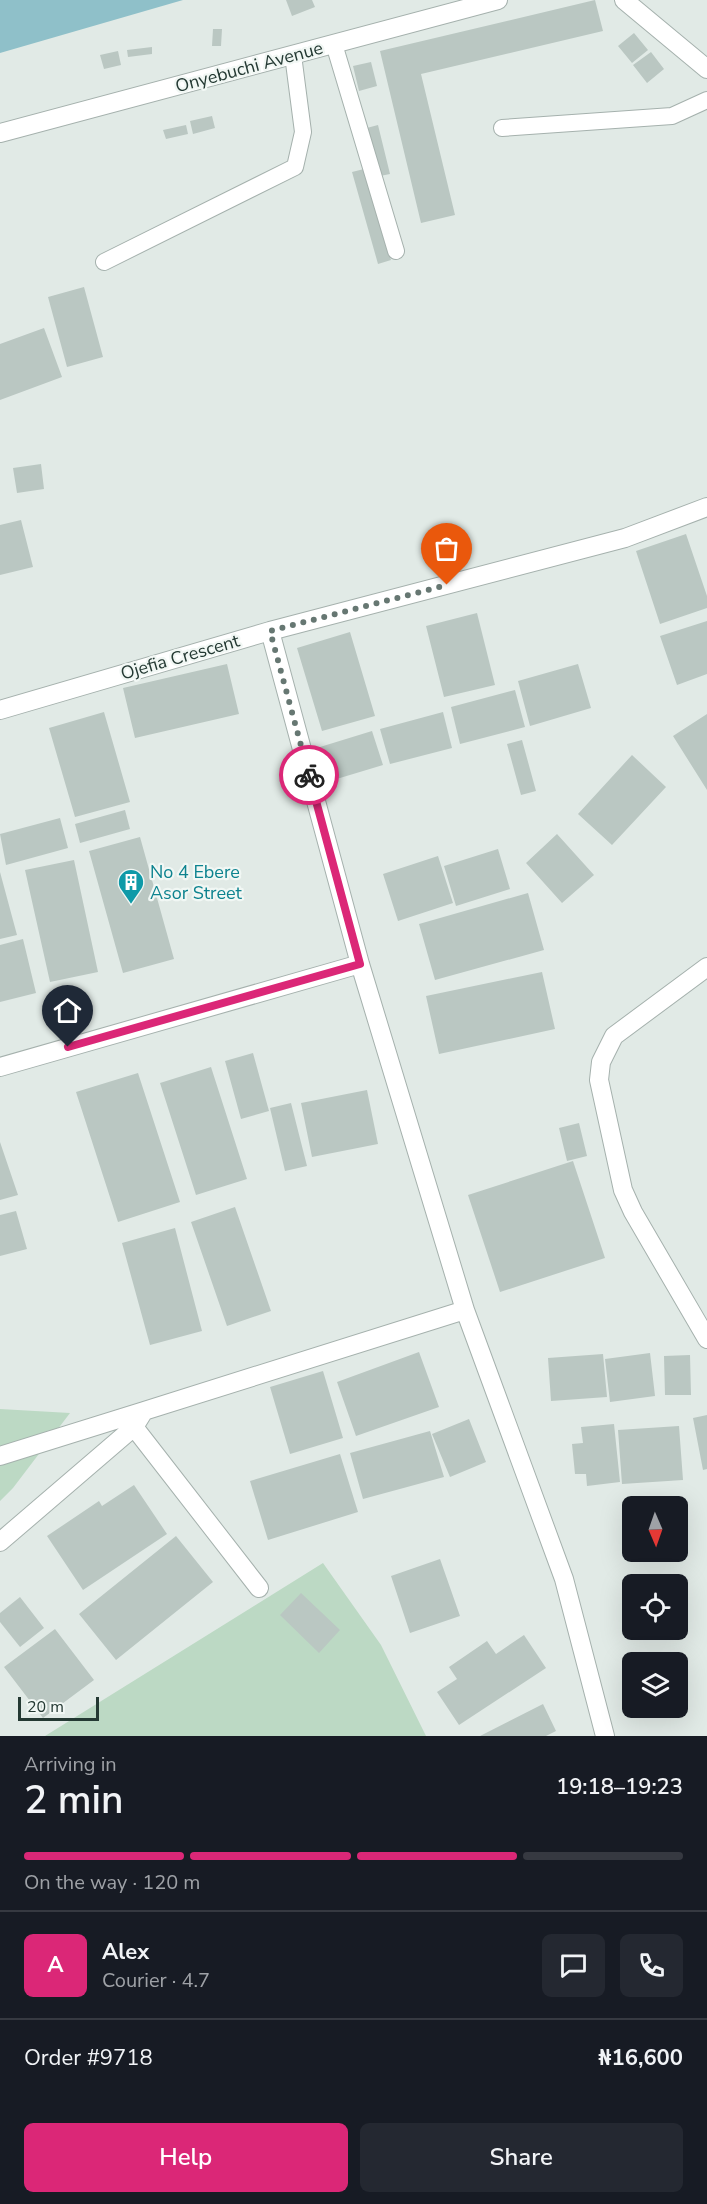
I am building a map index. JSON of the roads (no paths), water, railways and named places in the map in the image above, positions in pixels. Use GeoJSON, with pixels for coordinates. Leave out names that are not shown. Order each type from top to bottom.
{"type":"FeatureCollection","features":[{"type":"Feature","properties":{"kind":"street","name":"Onyebuchi Avenue"},"geometry":{"type":"LineString","coordinates":[[0,133],[498,0]]}},
{"type":"Feature","properties":{"kind":"street"},"geometry":{"type":"LineString","coordinates":[[624,0],[707,69]]}},
{"type":"Feature","properties":{"kind":"street","name":"Ojefia Crescent"},"geometry":{"type":"LineString","coordinates":[[0,710],[270,631],[625,538],[707,507]]}},
{"type":"Feature","properties":{"kind":"street"},"geometry":{"type":"LineString","coordinates":[[270,631],[360,964],[465,1310],[564,1579],[605,1736]]}},
{"type":"Feature","properties":{"kind":"street"},"geometry":{"type":"LineString","coordinates":[[0,1067],[360,964]]}},
{"type":"Feature","properties":{"kind":"street"},"geometry":{"type":"LineString","coordinates":[[707,967],[615,1036],[601,1062],[599,1080],[623,1190],[633,1212],[707,1339]]}},
{"type":"Feature","properties":{"kind":"street"},"geometry":{"type":"LineString","coordinates":[[0,1456],[465,1310]]}},
{"type":"Feature","properties":{"kind":"street"},"geometry":{"type":"LineString","coordinates":[[0,1542],[134,1427],[144,1411]]}},
{"type":"Feature","properties":{"kind":"street"},"geometry":{"type":"LineString","coordinates":[[134,1427],[259,1588]]}},
{"type":"Feature","properties":{"kind":"lane"},"geometry":{"type":"LineString","coordinates":[[334,44],[396,251]]}},
{"type":"Feature","properties":{"kind":"lane"},"geometry":{"type":"LineString","coordinates":[[104,262],[295,167],[303,132],[293,55]]}},
{"type":"Feature","properties":{"kind":"lane"},"geometry":{"type":"LineString","coordinates":[[502,128],[672,116],[707,100]]}},
{"type":"Feature","properties":{"kind":"water"},"geometry":{"type":"Polygon","coordinates":[[[0,0],[183,0],[0,53],[0,0]]]}},
{"type":"Feature","properties":{"kind":"place","name":"No 4 Ebere Asor Street"},"geometry":{"type":"Point","coordinates":[131,905]}}]}
